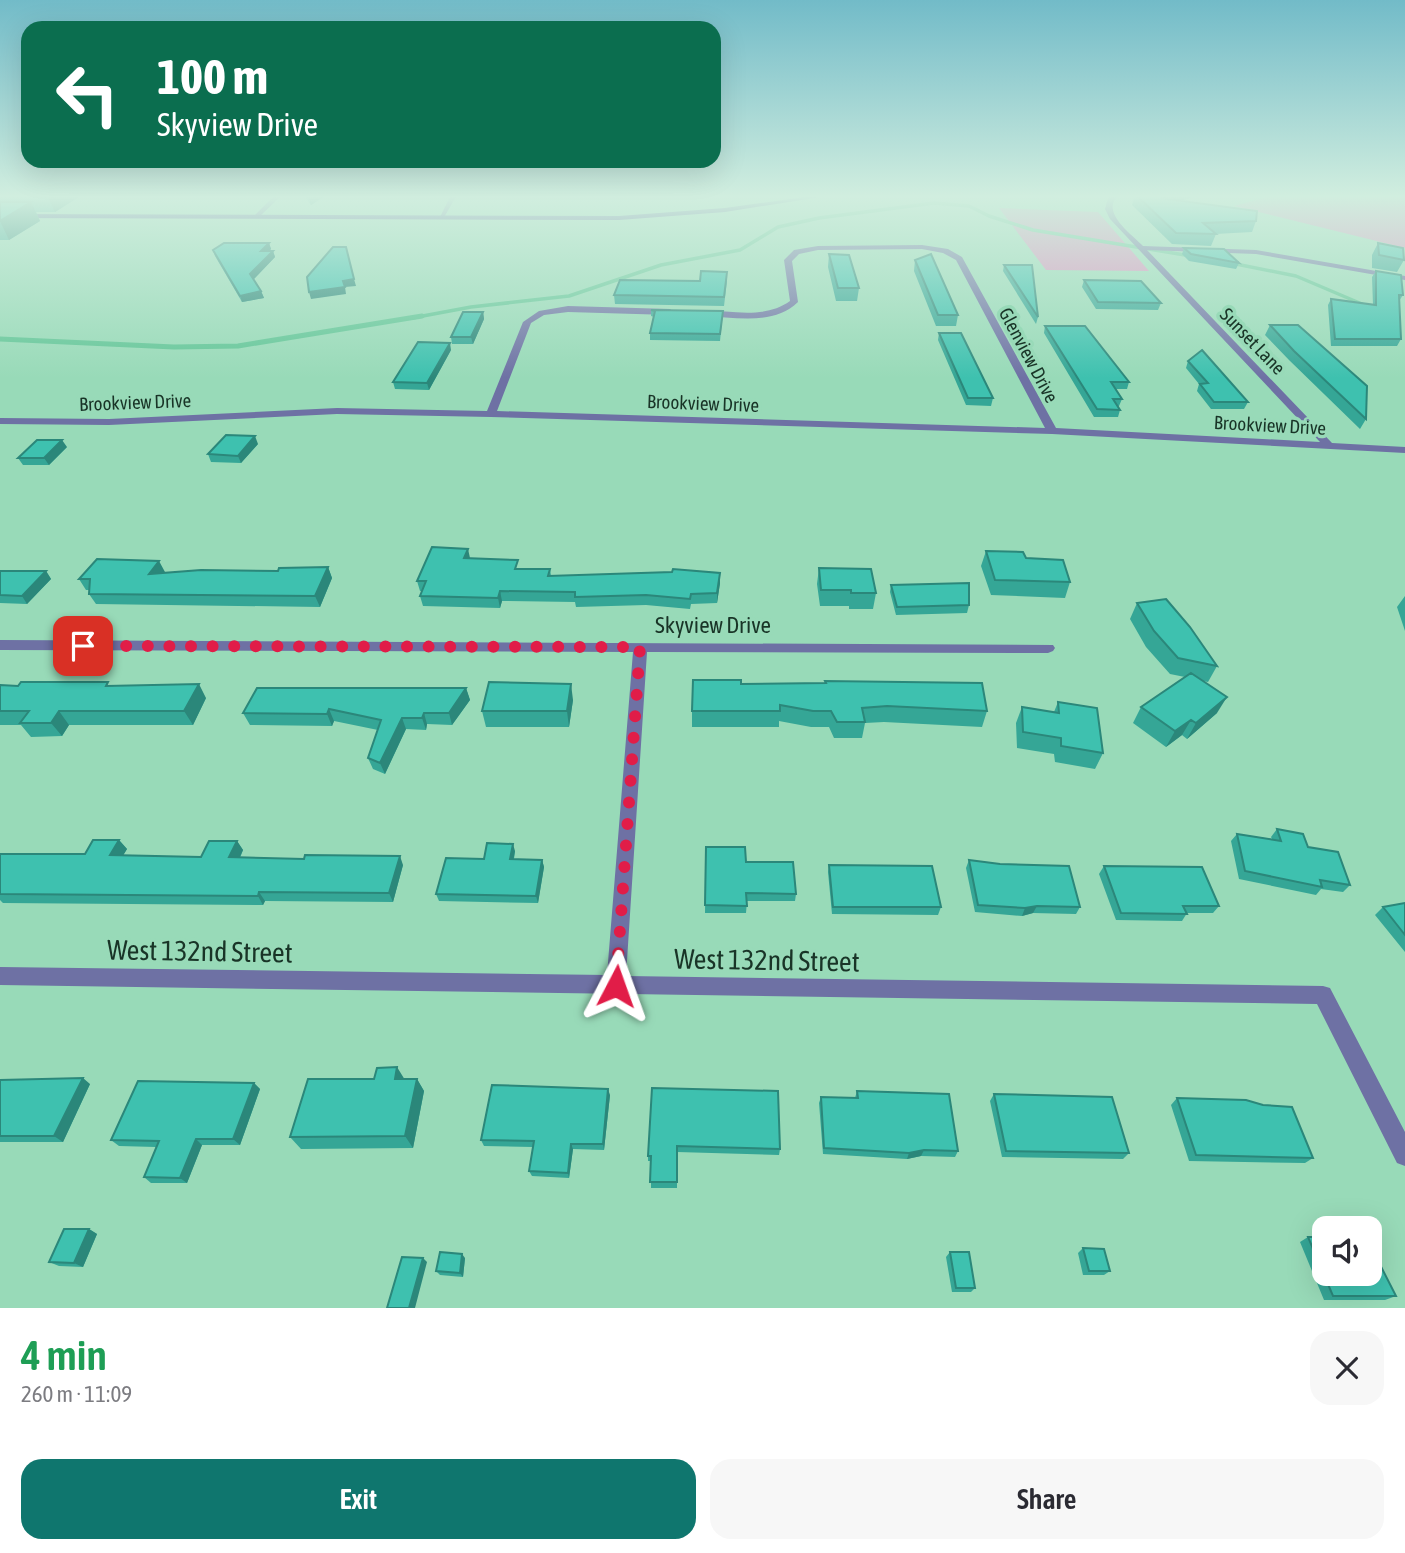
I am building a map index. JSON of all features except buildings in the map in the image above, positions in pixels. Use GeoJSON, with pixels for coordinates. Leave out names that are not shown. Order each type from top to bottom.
{"type":"FeatureCollection","features":[{"type":"Feature","properties":{"kind":"street","name":"Glenview Drive"},"geometry":{"type":"LineString","coordinates":[[690,312],[758,314],[788,308],[794,302],[788,260],[792,256]]}},
{"type":"Feature","properties":{"kind":"street","name":"Glenview Drive"},"geometry":{"type":"LineString","coordinates":[[954,256],[959,259],[1052,431]]}},
{"type":"Feature","properties":{"kind":"street","name":"Sunset Lane"},"geometry":{"type":"LineString","coordinates":[[1149,256],[1329,446]]}},
{"type":"Feature","properties":{"kind":"street"},"geometry":{"type":"LineString","coordinates":[[1279,256],[1405,278]]}},
{"type":"Feature","properties":{"kind":"street"},"geometry":{"type":"LineString","coordinates":[[491,414],[527,322],[542,313],[568,309],[676,312]]}},
{"type":"Feature","properties":{"kind":"street","name":"Brookview Drive"},"geometry":{"type":"LineString","coordinates":[[0,421],[109,422],[337,411],[491,414],[1052,431],[1405,450]]}},
{"type":"Feature","properties":{"kind":"street","name":"Skyview Drive"},"geometry":{"type":"LineString","coordinates":[[0,645],[1048,648]]}},
{"type":"Feature","properties":{"kind":"street"},"geometry":{"type":"LineString","coordinates":[[616,986],[640,647]]}},
{"type":"Feature","properties":{"kind":"street","name":"West 132nd Street"},"geometry":{"type":"LineString","coordinates":[[0,976],[1323,995],[1405,1155]]}},
{"type":"Feature","properties":{"kind":"shaded area"},"geometry":{"type":"Polygon","coordinates":[[[1035,256],[1136,256],[1149,271],[1046,270],[1035,256]]]}},
{"type":"Feature","properties":{"kind":"waterway"},"geometry":{"type":"LineString","coordinates":[[412,318],[471,307],[569,296],[661,265],[708,256]]}},
{"type":"Feature","properties":{"kind":"waterway"},"geometry":{"type":"LineString","coordinates":[[1231,263],[1296,276],[1369,307]]}},
{"type":"Feature","properties":{"kind":"waterway"},"geometry":{"type":"LineString","coordinates":[[0,339],[174,347],[238,346],[422,316]]}},
{"type":"Feature","properties":{"kind":"route"},"geometry":{"type":"LineString","coordinates":[[83,646],[640,647],[616,986]]}}]}
